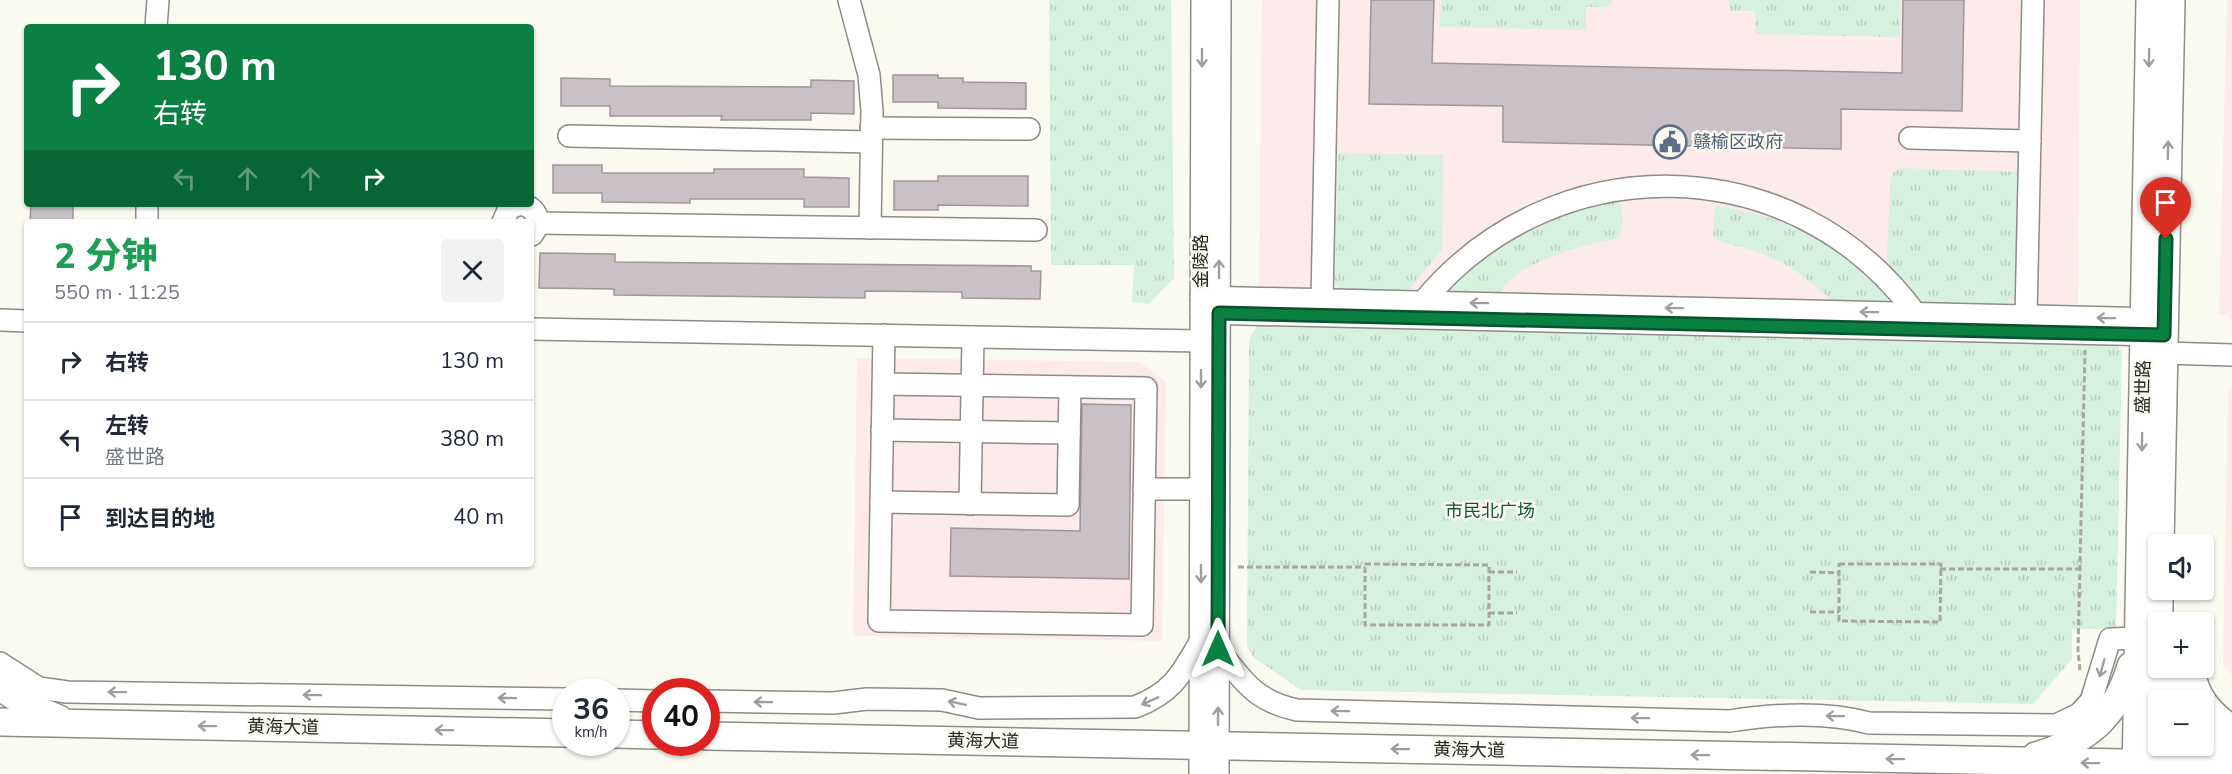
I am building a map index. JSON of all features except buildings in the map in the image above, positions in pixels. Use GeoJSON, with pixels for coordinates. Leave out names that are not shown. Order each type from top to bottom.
{"type":"FeatureCollection","features":[{"type":"Feature","properties":{"kind":"main road","name":"盛世路"},"geometry":{"type":"LineString","coordinates":[[2150,0],[2160,534]]}},
{"type":"Feature","properties":{"kind":"main road","name":"盛世路"},"geometry":{"type":"LineString","coordinates":[[2152,612],[2156,332],[2170,0]]}},
{"type":"Feature","properties":{"kind":"main road"},"geometry":{"type":"LineString","coordinates":[[2019,761],[2050,752],[2095,729],[2121,694],[2148,641]]}},
{"type":"Feature","properties":{"kind":"main road","name":"盛世路"},"geometry":{"type":"LineString","coordinates":[[2146,769],[2150,678]]}},
{"type":"Feature","properties":{"kind":"main road"},"geometry":{"type":"LineString","coordinates":[[0,687],[35,709],[68,723]]}},
{"type":"Feature","properties":{"kind":"main road","name":"黄海大道"},"geometry":{"type":"LineString","coordinates":[[0,722],[552,733]]}},
{"type":"Feature","properties":{"kind":"main road","name":"黄海大道"},"geometry":{"type":"LineString","coordinates":[[720,736],[2019,761],[2146,769],[2232,765]]}},
{"type":"Feature","properties":{"kind":"main road"},"geometry":{"type":"LineString","coordinates":[[2214,738],[2232,750]]}},
{"type":"Feature","properties":{"kind":"street"},"geometry":{"type":"LineString","coordinates":[[156,24],[158,0]]}},
{"type":"Feature","properties":{"kind":"street"},"geometry":{"type":"LineString","coordinates":[[849,0],[869,75],[870,228]]}},
{"type":"Feature","properties":{"kind":"street","name":"金陵路"},"geometry":{"type":"LineString","coordinates":[[1202,0],[1218,567],[1209,645]]}},
{"type":"Feature","properties":{"kind":"street","name":"金陵路"},"geometry":{"type":"LineString","coordinates":[[1218,774],[1209,745],[1209,645],[1201,489],[1201,341],[1210,305],[1220,0]]}},
{"type":"Feature","properties":{"kind":"street"},"geometry":{"type":"LineString","coordinates":[[1322,300],[1328,0]]}},
{"type":"Feature","properties":{"kind":"street"},"geometry":{"type":"LineString","coordinates":[[2026,316],[2033,0]]}},
{"type":"Feature","properties":{"kind":"street"},"geometry":{"type":"LineString","coordinates":[[569,136],[871,135],[1029,129]]}},
{"type":"Feature","properties":{"kind":"street"},"geometry":{"type":"LineString","coordinates":[[1910,138],[2030,141]]}},
{"type":"Feature","properties":{"kind":"street"},"geometry":{"type":"LineString","coordinates":[[1423,302],[1472,253],[1508,228],[1539,212],[1589,195],[1616,189],[1670,186],[1697,187],[1741,195],[1800,217],[1846,244],[1868,261],[1915,313]]}},
{"type":"Feature","properties":{"kind":"street"},"geometry":{"type":"LineString","coordinates":[[504,219],[509,208],[512,207]]}},
{"type":"Feature","properties":{"kind":"street"},"geometry":{"type":"LineString","coordinates":[[528,207],[534,210],[535,229],[1036,230]]}},
{"type":"Feature","properties":{"kind":"street"},"geometry":{"type":"LineString","coordinates":[[1210,305],[1322,300],[2026,316],[2156,332],[2232,355]]}},
{"type":"Feature","properties":{"kind":"street"},"geometry":{"type":"LineString","coordinates":[[1210,305],[2085,333],[2156,332]]}},
{"type":"Feature","properties":{"kind":"street"},"geometry":{"type":"LineString","coordinates":[[0,320],[24,321]]}},
{"type":"Feature","properties":{"kind":"street"},"geometry":{"type":"LineString","coordinates":[[534,329],[1201,341]]}},
{"type":"Feature","properties":{"kind":"street"},"geometry":{"type":"LineString","coordinates":[[883,384],[1146,388],[1142,625],[879,621],[882,430],[884,335]]}},
{"type":"Feature","properties":{"kind":"street"},"geometry":{"type":"LineString","coordinates":[[970,504],[973,337]]}},
{"type":"Feature","properties":{"kind":"street"},"geometry":{"type":"LineString","coordinates":[[881,502],[1068,505],[1070,387]]}},
{"type":"Feature","properties":{"kind":"street"},"geometry":{"type":"LineString","coordinates":[[882,430],[1069,433]]}},
{"type":"Feature","properties":{"kind":"street"},"geometry":{"type":"LineString","coordinates":[[1144,489],[1201,489]]}},
{"type":"Feature","properties":{"kind":"street"},"geometry":{"type":"LineString","coordinates":[[720,701],[833,703],[867,699],[899,699],[942,700],[979,708],[1135,707],[1158,698],[1209,645],[1249,688],[1268,702],[1297,710],[1730,721],[1769,715],[1847,717],[1869,723],[2056,725],[2079,714],[2091,700],[2110,639],[2148,634]]}},
{"type":"Feature","properties":{"kind":"street"},"geometry":{"type":"LineString","coordinates":[[0,663],[39,688],[67,692],[552,699]]}},
{"type":"Feature","properties":{"kind":"street"},"geometry":{"type":"LineString","coordinates":[[2196,678],[2200,692],[2210,710],[2232,726]]}},
{"type":"Feature","properties":{"kind":"street","name":"金陵路"},"geometry":{"type":"LineString","coordinates":[[1200,774],[1209,745]]}},
{"type":"Feature","properties":{"kind":"path"},"geometry":{"type":"LineString","coordinates":[[2080,674],[2085,333]]}},
{"type":"Feature","properties":{"kind":"path"},"geometry":{"type":"LineString","coordinates":[[1218,567],[1365,567],[1365,564],[1490,565],[1489,625],[1365,625],[1365,567]]}},
{"type":"Feature","properties":{"kind":"path"},"geometry":{"type":"LineString","coordinates":[[1839,564],[1941,564],[1941,569],[1940,622],[1839,621],[1839,564]]}},
{"type":"Feature","properties":{"kind":"path"},"geometry":{"type":"LineString","coordinates":[[1941,569],[2080,569]]}},
{"type":"Feature","properties":{"kind":"path"},"geometry":{"type":"LineString","coordinates":[[1489,572],[1517,573]]}},
{"type":"Feature","properties":{"kind":"path"},"geometry":{"type":"LineString","coordinates":[[1810,573],[1839,573]]}},
{"type":"Feature","properties":{"kind":"path"},"geometry":{"type":"LineString","coordinates":[[1810,612],[1839,612]]}},
{"type":"Feature","properties":{"kind":"path"},"geometry":{"type":"LineString","coordinates":[[1489,613],[1517,613]]}},
{"type":"Feature","properties":{"kind":"shaded area","name":"赣榆区政府"},"geometry":{"type":"Polygon","coordinates":[[[1262,0],[2080,0],[2078,304],[2055,307],[1262,290],[1259,283],[1262,0]]]}},
{"type":"Feature","properties":{"kind":"shaded area"},"geometry":{"type":"Polygon","coordinates":[[[2227,0],[2232,0],[2232,323],[2228,315],[2219,315],[2227,0]]]}},
{"type":"Feature","properties":{"kind":"shaded area"},"geometry":{"type":"Polygon","coordinates":[[[857,358],[1140,362],[1166,382],[1162,641],[853,636],[857,358]]]}},
{"type":"Feature","properties":{"kind":"shaded area"},"geometry":{"type":"Polygon","coordinates":[[[2232,387],[2232,675],[2223,663],[2228,390],[2232,387]]]}},
{"type":"Feature","properties":{"kind":"green space"},"geometry":{"type":"Polygon","coordinates":[[[1049,0],[1171,0],[1174,278],[1149,304],[1132,302],[1134,265],[1051,265],[1049,0]]]}},
{"type":"Feature","properties":{"kind":"green space"},"geometry":{"type":"Polygon","coordinates":[[[1441,0],[1613,0],[1607,7],[1586,7],[1586,30],[1440,27],[1441,0]]]}},
{"type":"Feature","properties":{"kind":"green space"},"geometry":{"type":"Polygon","coordinates":[[[1729,0],[1901,0],[1900,37],[1755,34],[1755,11],[1729,11],[1729,0]]]}},
{"type":"Feature","properties":{"kind":"green space"},"geometry":{"type":"Polygon","coordinates":[[[1338,153],[1443,155],[1442,250],[1406,293],[1342,292],[1335,283],[1338,153]]]}},
{"type":"Feature","properties":{"kind":"green space"},"geometry":{"type":"Polygon","coordinates":[[[1900,168],[2017,172],[2016,298],[2007,305],[1923,304],[1889,265],[1887,256],[1890,181],[1893,173],[1900,168]]]}},
{"type":"Feature","properties":{"kind":"green space"},"geometry":{"type":"Polygon","coordinates":[[[1619,201],[1623,220],[1618,238],[1569,250],[1535,264],[1521,272],[1498,295],[1447,294],[1472,258],[1552,217],[1597,203],[1619,201]]]}},
{"type":"Feature","properties":{"kind":"green space"},"geometry":{"type":"Polygon","coordinates":[[[1717,206],[1768,218],[1811,236],[1850,262],[1890,294],[1886,303],[1833,302],[1807,279],[1779,261],[1718,239],[1713,236],[1714,210],[1717,206]]]}},
{"type":"Feature","properties":{"kind":"green space","name":"市民北广场"},"geometry":{"type":"Polygon","coordinates":[[[1265,323],[2113,340],[2122,352],[2116,629],[2072,629],[2072,659],[2033,704],[1301,690],[1253,657],[1247,645],[1249,339],[1257,326],[1265,323]]]}},
{"type":"Feature","properties":{"kind":"place","name":"赣榆区政府"},"geometry":{"type":"Point","coordinates":[1670,142]}},
{"type":"Feature","properties":{"kind":"route"},"geometry":{"type":"LineString","coordinates":[[1218,649],[1219,313],[2164,335],[2166,239]]}}]}
